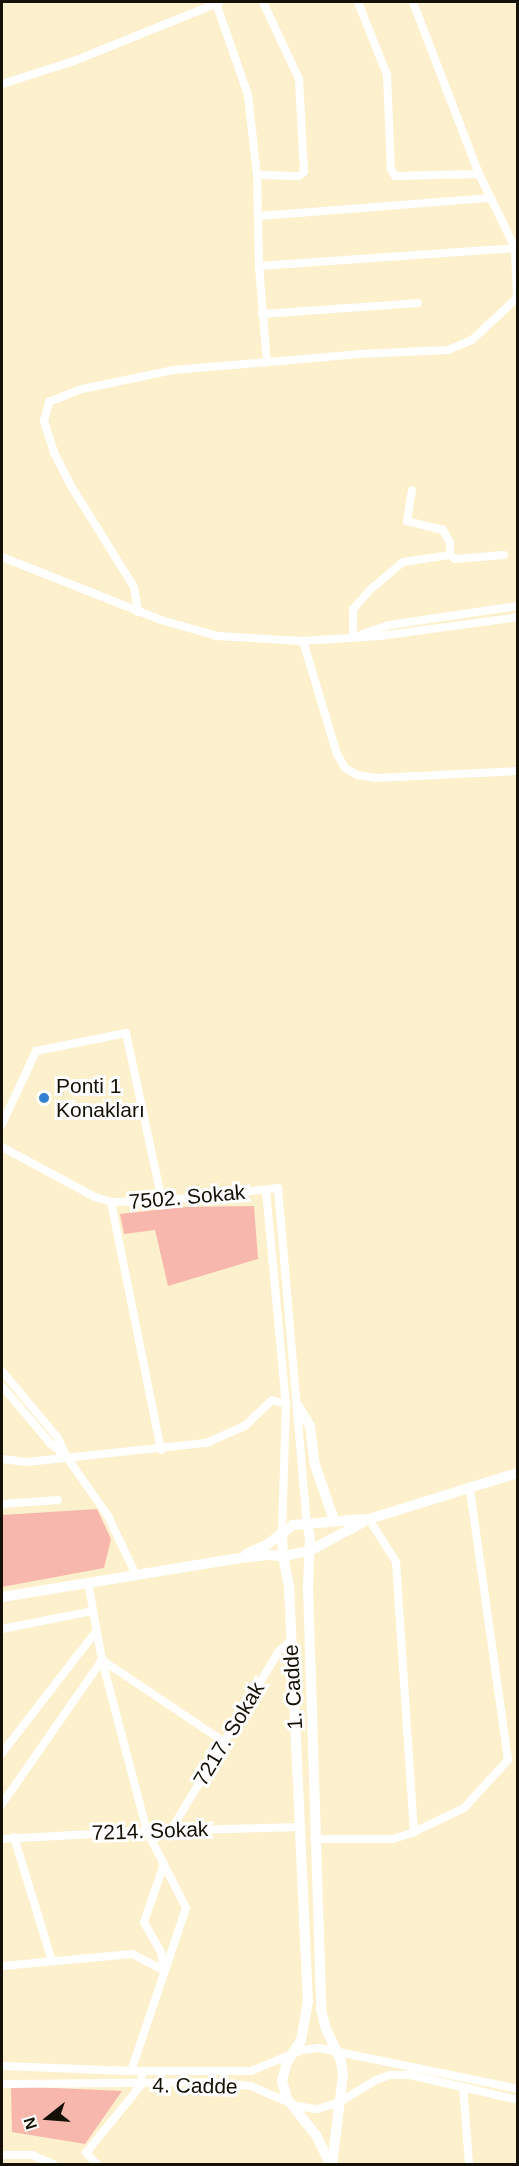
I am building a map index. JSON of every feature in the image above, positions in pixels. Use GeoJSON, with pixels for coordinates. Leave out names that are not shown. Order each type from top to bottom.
{"type":"FeatureCollection","features":[{"type":"Feature","properties":{"kind":"main road"},"geometry":{"type":"LineString","coordinates":[[298,1406],[310,1426],[315,1465],[334,1520]]}},
{"type":"Feature","properties":{"kind":"main road"},"geometry":{"type":"LineString","coordinates":[[2,1597],[234,1559],[269,1555],[283,1556],[309,1551],[369,1519],[470,1490],[518,1473]]}},
{"type":"Feature","properties":{"kind":"main road"},"geometry":{"type":"LineString","coordinates":[[234,1559],[268,1544],[293,1525],[369,1519]]}},
{"type":"Feature","properties":{"kind":"main road","name":"1. Cadde"},"geometry":{"type":"LineString","coordinates":[[307,1524],[314,1839],[321,2008],[326,2029],[337,2053],[343,2075],[331,2164]]}},
{"type":"Feature","properties":{"kind":"main road","name":"1. Cadde"},"geometry":{"type":"LineString","coordinates":[[282,1532],[283,1556],[289,1587],[308,2001],[302,2040],[286,2062],[282,2081],[291,2104],[316,2135],[331,2164]]}},
{"type":"Feature","properties":{"kind":"street"},"geometry":{"type":"LineString","coordinates":[[2,84],[74,61],[218,2],[248,94],[260,216],[259,266],[267,363]]}},
{"type":"Feature","properties":{"kind":"street"},"geometry":{"type":"LineString","coordinates":[[257,175],[299,176],[304,172],[298,79],[263,2]]}},
{"type":"Feature","properties":{"kind":"street"},"geometry":{"type":"LineString","coordinates":[[358,2],[387,75],[391,169],[395,176],[479,174]]}},
{"type":"Feature","properties":{"kind":"street"},"geometry":{"type":"LineString","coordinates":[[138,612],[135,587],[62,468],[44,421],[49,402],[63,394],[174,370],[352,354],[448,350],[465,344],[517,298],[516,248],[479,174],[413,2]]}},
{"type":"Feature","properties":{"kind":"street"},"geometry":{"type":"LineString","coordinates":[[260,216],[490,198]]}},
{"type":"Feature","properties":{"kind":"street"},"geometry":{"type":"LineString","coordinates":[[259,266],[516,248]]}},
{"type":"Feature","properties":{"kind":"street"},"geometry":{"type":"LineString","coordinates":[[262,314],[418,303]]}},
{"type":"Feature","properties":{"kind":"street"},"geometry":{"type":"LineString","coordinates":[[412,490],[407,522],[443,530],[450,543],[450,555],[454,559],[504,555]]}},
{"type":"Feature","properties":{"kind":"street"},"geometry":{"type":"LineString","coordinates":[[353,637],[353,609],[403,562],[450,555]]}},
{"type":"Feature","properties":{"kind":"street"},"geometry":{"type":"LineString","coordinates":[[2,557],[138,612],[217,636],[303,641],[380,636],[518,617]]}},
{"type":"Feature","properties":{"kind":"street"},"geometry":{"type":"LineString","coordinates":[[353,637],[389,625],[518,606]]}},
{"type":"Feature","properties":{"kind":"street"},"geometry":{"type":"LineString","coordinates":[[303,641],[338,754],[345,768],[357,775],[376,778],[518,771]]}},
{"type":"Feature","properties":{"kind":"street"},"geometry":{"type":"LineString","coordinates":[[2,1124],[36,1051],[126,1032],[162,1201]]}},
{"type":"Feature","properties":{"kind":"street","name":"7502. Sokak"},"geometry":{"type":"LineString","coordinates":[[2,1147],[95,1197],[111,1202],[162,1201],[278,1188]]}},
{"type":"Feature","properties":{"kind":"street","name":"1. Cadde"},"geometry":{"type":"LineString","coordinates":[[278,1188],[307,1524]]}},
{"type":"Feature","properties":{"kind":"street","name":"1. Cadde"},"geometry":{"type":"LineString","coordinates":[[266,1190],[286,1404],[282,1532]]}},
{"type":"Feature","properties":{"kind":"street"},"geometry":{"type":"LineString","coordinates":[[111,1202],[161,1450]]}},
{"type":"Feature","properties":{"kind":"street"},"geometry":{"type":"LineString","coordinates":[[2,1371],[58,1438],[66,1456],[108,1516],[136,1575]]}},
{"type":"Feature","properties":{"kind":"street"},"geometry":{"type":"LineString","coordinates":[[2,1386],[51,1444],[66,1456]]}},
{"type":"Feature","properties":{"kind":"street"},"geometry":{"type":"LineString","coordinates":[[2,1459],[27,1462],[66,1456],[161,1450],[206,1443],[245,1426],[272,1400],[286,1404]]}},
{"type":"Feature","properties":{"kind":"street"},"geometry":{"type":"LineString","coordinates":[[314,1839],[393,1839],[414,1832],[465,1808],[508,1760],[470,1490]]}},
{"type":"Feature","properties":{"kind":"street"},"geometry":{"type":"LineString","coordinates":[[2,1503],[58,1500]]}},
{"type":"Feature","properties":{"kind":"street"},"geometry":{"type":"LineString","coordinates":[[369,1519],[396,1562],[414,1832]]}},
{"type":"Feature","properties":{"kind":"street"},"geometry":{"type":"LineString","coordinates":[[88,1582],[102,1660],[147,1831],[186,1908],[131,2071]]}},
{"type":"Feature","properties":{"kind":"street"},"geometry":{"type":"LineString","coordinates":[[2,1629],[93,1611]]}},
{"type":"Feature","properties":{"kind":"street"},"geometry":{"type":"LineString","coordinates":[[2,1753],[96,1630]]}},
{"type":"Feature","properties":{"kind":"street","name":"7217. Sokak"},"geometry":{"type":"LineString","coordinates":[[171,1830],[279,1651],[291,1641]]}},
{"type":"Feature","properties":{"kind":"street"},"geometry":{"type":"LineString","coordinates":[[102,1660],[223,1741]]}},
{"type":"Feature","properties":{"kind":"street"},"geometry":{"type":"LineString","coordinates":[[2,1804],[102,1660]]}},
{"type":"Feature","properties":{"kind":"street","name":"7214. Sokak"},"geometry":{"type":"LineString","coordinates":[[2,1839],[171,1830],[300,1827]]}},
{"type":"Feature","properties":{"kind":"street"},"geometry":{"type":"LineString","coordinates":[[14,1837],[52,1961]]}},
{"type":"Feature","properties":{"kind":"street"},"geometry":{"type":"LineString","coordinates":[[164,1864],[144,1922],[161,1952],[164,1970]]}},
{"type":"Feature","properties":{"kind":"street"},"geometry":{"type":"LineString","coordinates":[[2,1966],[132,1954],[164,1970]]}},
{"type":"Feature","properties":{"kind":"street","name":"4. Cadde"},"geometry":{"type":"LineString","coordinates":[[2,2066],[131,2071],[251,2071],[313,2048],[518,2089]]}},
{"type":"Feature","properties":{"kind":"street"},"geometry":{"type":"LineString","coordinates":[[97,2164],[86,2153],[141,2085],[142,2071]]}},
{"type":"Feature","properties":{"kind":"street","name":"4. Cadde"},"geometry":{"type":"LineString","coordinates":[[2,2084],[141,2085],[213,2082],[251,2086],[291,2104],[317,2109],[338,2103],[358,2089],[390,2075],[410,2075],[518,2100]]}},
{"type":"Feature","properties":{"kind":"street"},"geometry":{"type":"LineString","coordinates":[[463,2087],[469,2164]]}},
{"type":"Feature","properties":{"kind":"street"},"geometry":{"type":"LineString","coordinates":[[2,2155],[32,2155],[53,2164]]}},
{"type":"Feature","properties":{"kind":"shaded area"},"geometry":{"type":"Polygon","coordinates":[[[254,1206],[258,1259],[168,1286],[155,1230],[124,1234],[120,1214],[183,1207],[254,1206]]]}},
{"type":"Feature","properties":{"kind":"shaded area"},"geometry":{"type":"Polygon","coordinates":[[[97,1509],[111,1539],[104,1568],[2,1587],[2,1515],[97,1509]]]}},
{"type":"Feature","properties":{"kind":"shaded area"},"geometry":{"type":"Polygon","coordinates":[[[11,2086],[122,2091],[85,2144],[12,2132],[11,2086]]]}},
{"type":"Feature","properties":{"kind":"place","name":"Ponti 1 Konakları"},"geometry":{"type":"Point","coordinates":[44,1098]}}]}
